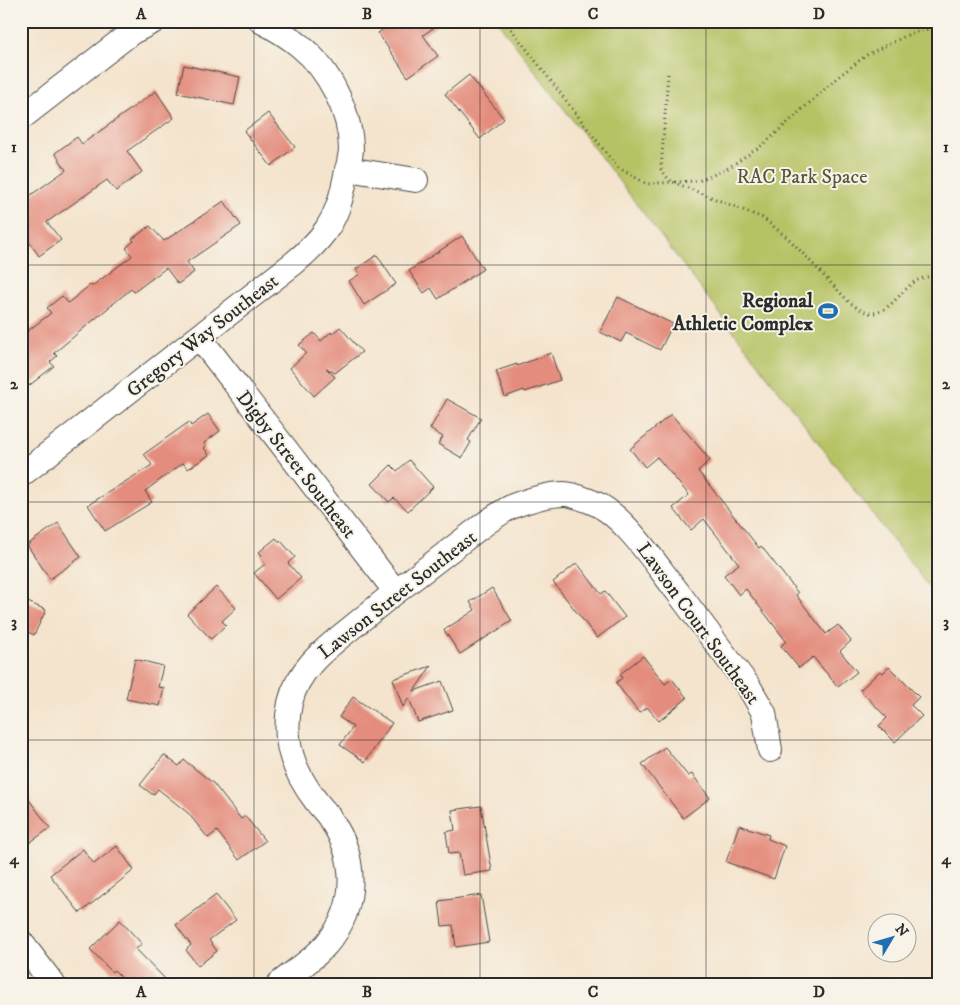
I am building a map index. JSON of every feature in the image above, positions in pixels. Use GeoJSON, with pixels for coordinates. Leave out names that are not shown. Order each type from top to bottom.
{"type":"FeatureCollection","features":[{"type":"Feature","properties":{"kind":"street"},"geometry":{"type":"LineString","coordinates":[[21,118],[132,32],[154,21]]}},
{"type":"Feature","properties":{"kind":"street","name":"Gregory Way Southeast"},"geometry":{"type":"LineString","coordinates":[[21,475],[287,269],[312,248],[327,229],[339,208],[351,151],[348,127],[342,104],[319,65],[302,47],[283,32],[261,21]]}},
{"type":"Feature","properties":{"kind":"street"},"geometry":{"type":"LineString","coordinates":[[347,169],[416,180]]}},
{"type":"Feature","properties":{"kind":"street","name":"Digby Street Southeast"},"geometry":{"type":"LineString","coordinates":[[199,337],[396,592]]}},
{"type":"Feature","properties":{"kind":"street","name":"Lawson Street Southeast"},"geometry":{"type":"LineString","coordinates":[[279,984],[319,952],[333,937],[343,918],[349,898],[351,877],[348,856],[341,836],[302,781],[293,762],[288,742],[287,721],[291,700],[299,680],[310,663],[396,592],[488,522],[512,507],[540,497],[566,494],[593,502],[605,508]]}},
{"type":"Feature","properties":{"kind":"street","name":"Lawson Court Southeast"},"geometry":{"type":"LineString","coordinates":[[605,508],[632,533],[749,687],[764,712],[770,750]]}},
{"type":"Feature","properties":{"kind":"street"},"geometry":{"type":"LineString","coordinates":[[21,942],[53,984]]}},
{"type":"Feature","properties":{"kind":"path"},"geometry":{"type":"LineString","coordinates":[[505,21],[617,167],[647,184],[698,181],[725,170],[764,144],[838,77],[868,54],[912,33],[939,27]]}},
{"type":"Feature","properties":{"kind":"path"},"geometry":{"type":"LineString","coordinates":[[668,74],[661,169],[673,182],[762,218],[790,240],[849,302],[860,310],[872,314],[883,311],[915,281],[928,276],[939,276]]}},
{"type":"Feature","properties":{"kind":"green space","name":"Regional Athletic Complex"},"geometry":{"type":"Polygon","coordinates":[[[497,21],[939,21],[939,601],[497,21]]]}},
{"type":"Feature","properties":{"kind":"building"},"geometry":{"type":"Polygon","coordinates":[[[394,21],[444,21],[423,35],[438,56],[408,77],[378,33],[394,21]]]}},
{"type":"Feature","properties":{"kind":"building"},"geometry":{"type":"Polygon","coordinates":[[[184,65],[240,77],[234,105],[178,93],[184,65]]]}},
{"type":"Feature","properties":{"kind":"building"},"geometry":{"type":"Polygon","coordinates":[[[469,75],[504,119],[480,139],[445,94],[469,75]]]}},
{"type":"Feature","properties":{"kind":"building"},"geometry":{"type":"Polygon","coordinates":[[[156,91],[174,118],[127,151],[142,172],[116,191],[107,180],[47,222],[61,240],[39,256],[21,230],[21,202],[66,170],[55,153],[77,137],[82,144],[156,91]]]}},
{"type":"Feature","properties":{"kind":"building"},"geometry":{"type":"Polygon","coordinates":[[[268,113],[295,147],[271,166],[244,131],[268,113]]]}},
{"type":"Feature","properties":{"kind":"building"},"geometry":{"type":"Polygon","coordinates":[[[224,201],[241,225],[187,262],[194,272],[178,284],[166,268],[134,292],[131,289],[54,353],[57,356],[50,362],[54,366],[21,392],[21,336],[51,313],[47,308],[62,296],[68,303],[132,256],[126,248],[134,241],[132,239],[150,226],[164,241],[224,201]]]}},
{"type":"Feature","properties":{"kind":"building"},"geometry":{"type":"Polygon","coordinates":[[[462,236],[483,269],[438,299],[431,288],[424,293],[409,271],[462,236]]]}},
{"type":"Feature","properties":{"kind":"building"},"geometry":{"type":"Polygon","coordinates":[[[377,255],[396,284],[364,305],[349,281],[360,274],[356,269],[377,255]]]}},
{"type":"Feature","properties":{"kind":"building"},"geometry":{"type":"Polygon","coordinates":[[[618,297],[673,324],[660,350],[626,333],[621,342],[600,332],[618,297]]]}},
{"type":"Feature","properties":{"kind":"building"},"geometry":{"type":"Polygon","coordinates":[[[340,327],[362,352],[335,373],[326,368],[335,377],[314,396],[290,368],[306,353],[299,345],[314,333],[321,341],[340,327]]]}},
{"type":"Feature","properties":{"kind":"building"},"geometry":{"type":"Polygon","coordinates":[[[551,353],[560,380],[505,397],[496,371],[517,364],[517,366],[551,353]]]}},
{"type":"Feature","properties":{"kind":"building"},"geometry":{"type":"Polygon","coordinates":[[[447,399],[481,418],[468,440],[471,442],[462,458],[438,444],[443,437],[430,429],[447,399]]]}},
{"type":"Feature","properties":{"kind":"building"},"geometry":{"type":"Polygon","coordinates":[[[208,414],[220,431],[204,443],[206,446],[204,448],[209,455],[188,469],[183,463],[145,491],[152,502],[105,531],[88,505],[152,465],[144,454],[189,422],[191,426],[208,414]]]}},
{"type":"Feature","properties":{"kind":"building"},"geometry":{"type":"Polygon","coordinates":[[[671,414],[710,460],[698,471],[759,548],[761,546],[798,593],[796,595],[826,634],[838,625],[851,641],[840,651],[857,672],[838,687],[813,657],[799,668],[781,646],[786,641],[746,589],[739,595],[724,575],[739,564],[704,519],[691,530],[673,508],[689,495],[657,457],[645,467],[630,449],[671,414]]]}},
{"type":"Feature","properties":{"kind":"building"},"geometry":{"type":"Polygon","coordinates":[[[409,460],[433,487],[408,511],[394,498],[389,502],[372,484],[391,465],[397,471],[409,460]]]}},
{"type":"Feature","properties":{"kind":"building"},"geometry":{"type":"Polygon","coordinates":[[[58,523],[81,557],[50,579],[27,545],[58,523]]]}},
{"type":"Feature","properties":{"kind":"building"},"geometry":{"type":"Polygon","coordinates":[[[276,538],[295,557],[288,563],[301,578],[276,599],[254,573],[265,564],[259,552],[276,538]]]}},
{"type":"Feature","properties":{"kind":"building"},"geometry":{"type":"Polygon","coordinates":[[[577,563],[601,594],[605,591],[625,617],[597,638],[553,582],[577,563]]]}},
{"type":"Feature","properties":{"kind":"building"},"geometry":{"type":"Polygon","coordinates":[[[216,587],[236,608],[222,621],[226,625],[211,639],[187,614],[216,587]]]}},
{"type":"Feature","properties":{"kind":"building"},"geometry":{"type":"Polygon","coordinates":[[[492,588],[512,621],[460,654],[444,630],[475,610],[470,602],[492,588]]]}},
{"type":"Feature","properties":{"kind":"building"},"geometry":{"type":"Polygon","coordinates":[[[21,599],[46,610],[34,635],[21,629],[21,599]]]}},
{"type":"Feature","properties":{"kind":"building"},"geometry":{"type":"Polygon","coordinates":[[[643,656],[665,684],[672,679],[687,698],[659,721],[647,707],[639,713],[616,683],[622,678],[620,674],[643,656]]]}},
{"type":"Feature","properties":{"kind":"building"},"geometry":{"type":"Polygon","coordinates":[[[135,659],[163,666],[158,687],[164,688],[160,706],[126,699],[135,659]]]}},
{"type":"Feature","properties":{"kind":"building"},"geometry":{"type":"Polygon","coordinates":[[[431,666],[414,691],[442,681],[453,710],[418,722],[409,698],[403,707],[393,679],[431,666]]]}},
{"type":"Feature","properties":{"kind":"building"},"geometry":{"type":"Polygon","coordinates":[[[889,667],[919,697],[911,705],[922,716],[895,742],[879,726],[887,718],[860,690],[880,671],[883,673],[889,667]]]}},
{"type":"Feature","properties":{"kind":"building"},"geometry":{"type":"Polygon","coordinates":[[[353,697],[392,723],[365,762],[340,745],[353,727],[339,717],[353,697]]]}},
{"type":"Feature","properties":{"kind":"building"},"geometry":{"type":"Polygon","coordinates":[[[665,747],[688,776],[692,774],[710,798],[683,818],[642,764],[665,747]]]}},
{"type":"Feature","properties":{"kind":"building"},"geometry":{"type":"Polygon","coordinates":[[[164,755],[179,766],[184,760],[213,783],[241,819],[245,816],[265,841],[239,860],[217,831],[208,838],[188,813],[158,789],[153,795],[140,785],[164,755]]]}},
{"type":"Feature","properties":{"kind":"building"},"geometry":{"type":"Polygon","coordinates":[[[21,789],[50,828],[21,849],[21,789]]]}},
{"type":"Feature","properties":{"kind":"building"},"geometry":{"type":"Polygon","coordinates":[[[481,806],[492,871],[463,875],[459,853],[449,854],[446,832],[455,830],[452,810],[481,806]]]}},
{"type":"Feature","properties":{"kind":"building"},"geometry":{"type":"Polygon","coordinates":[[[739,825],[769,835],[768,839],[785,846],[774,879],[726,862],[739,825]]]}},
{"type":"Feature","properties":{"kind":"building"},"geometry":{"type":"Polygon","coordinates":[[[117,846],[134,870],[80,913],[50,875],[83,849],[94,864],[117,846]]]}},
{"type":"Feature","properties":{"kind":"building"},"geometry":{"type":"Polygon","coordinates":[[[216,895],[236,920],[209,940],[217,951],[198,966],[186,950],[191,945],[176,925],[216,895]]]}},
{"type":"Feature","properties":{"kind":"building"},"geometry":{"type":"Polygon","coordinates":[[[481,895],[489,942],[456,947],[453,925],[442,926],[439,901],[481,895]]]}},
{"type":"Feature","properties":{"kind":"building"},"geometry":{"type":"Polygon","coordinates":[[[120,920],[142,944],[136,949],[170,984],[128,984],[114,970],[112,972],[90,949],[120,920]]]}},
{"type":"Feature","properties":{"kind":"place","name":"Regional Athletic Complex"},"geometry":{"type":"Point","coordinates":[828,311]}},
{"type":"Feature","properties":{"kind":"park label","name":"RAC Park Space"},"geometry":{"type":"Point","coordinates":[802,176]}}]}
